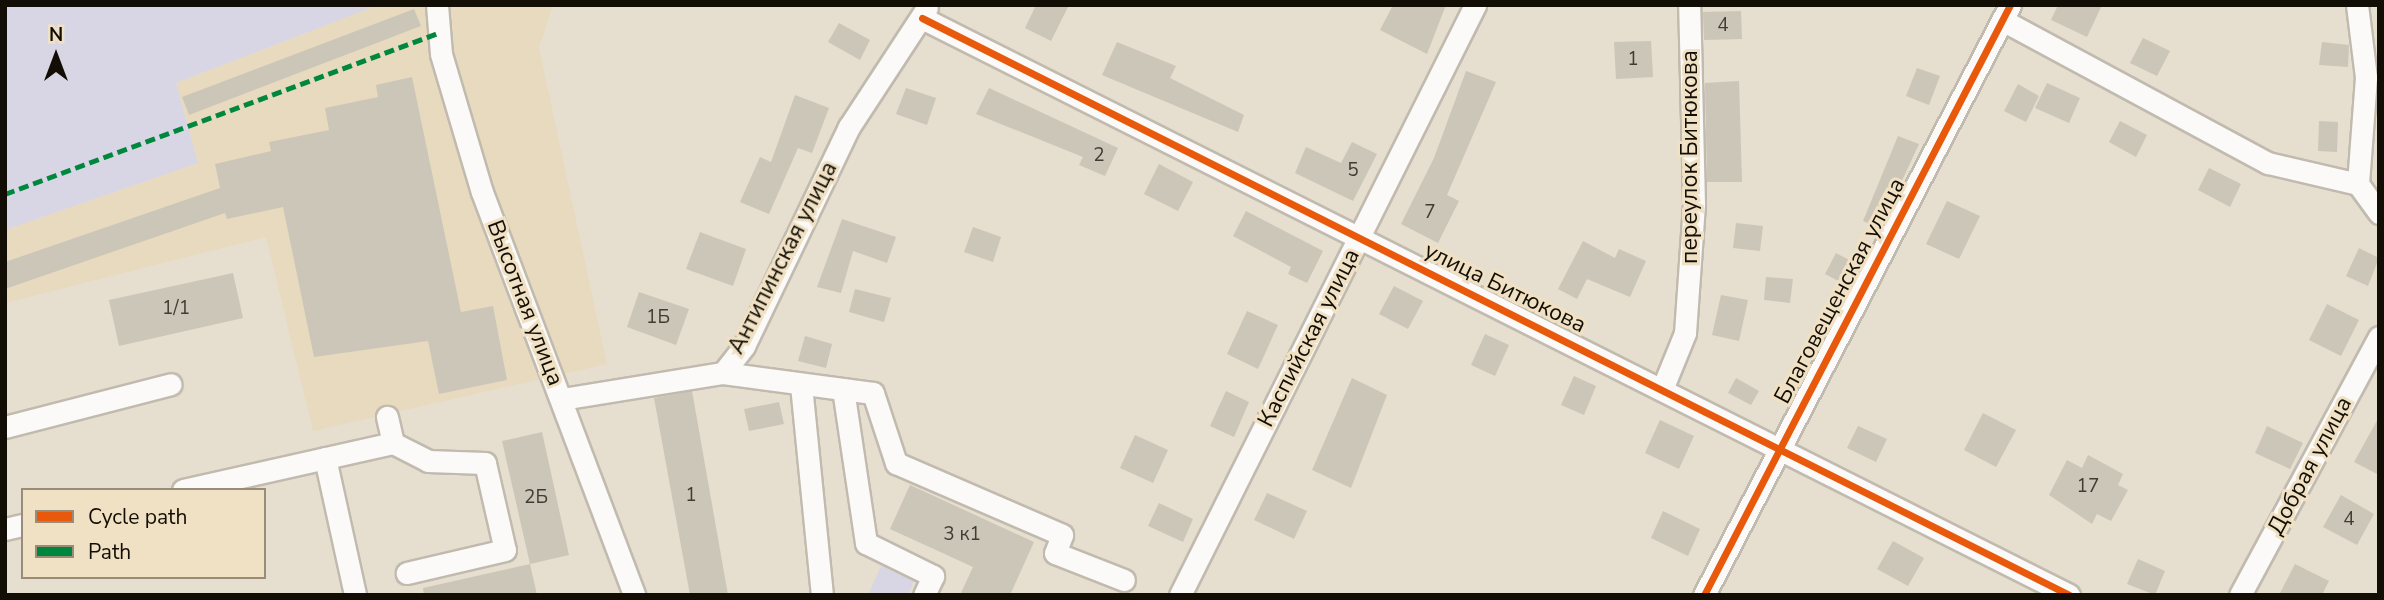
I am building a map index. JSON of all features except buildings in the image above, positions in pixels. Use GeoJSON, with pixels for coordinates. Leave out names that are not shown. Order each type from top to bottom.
{"type":"FeatureCollection","features":[{"type":"Feature","properties":{"kind":"street","name":"Высотная улица"},"geometry":{"type":"LineString","coordinates":[[437,5],[441,54],[482,192],[634,595]]}},
{"type":"Feature","properties":{"kind":"street","name":"Каспийская улица"},"geometry":{"type":"LineString","coordinates":[[1180,595],[1475,5]]}},
{"type":"Feature","properties":{"kind":"street","name":"переулок Битюкова"},"geometry":{"type":"LineString","coordinates":[[1663,387],[1685,333],[1694,203],[1689,5]]}},
{"type":"Feature","properties":{"kind":"street"},"geometry":{"type":"LineString","coordinates":[[2357,5],[2366,77],[2358,184],[2379,213]]}},
{"type":"Feature","properties":{"kind":"street","name":"Антипинская улица"},"geometry":{"type":"LineString","coordinates":[[562,399],[723,373],[744,346],[849,127],[925,12]]}},
{"type":"Feature","properties":{"kind":"street","name":"улица Битюкова"},"geometry":{"type":"LineString","coordinates":[[925,12],[1359,238],[1663,387],[1779,449],[2069,595]]}},
{"type":"Feature","properties":{"kind":"street"},"geometry":{"type":"LineString","coordinates":[[2007,13],[2268,163],[2358,184]]}},
{"type":"Feature","properties":{"kind":"street","name":"Благовещенская улица"},"geometry":{"type":"LineString","coordinates":[[1704,595],[2007,13]]}},
{"type":"Feature","properties":{"kind":"street","name":"Добрая улица"},"geometry":{"type":"LineString","coordinates":[[2240,595],[2379,337]]}},
{"type":"Feature","properties":{"kind":"street"},"geometry":{"type":"LineString","coordinates":[[723,373],[873,393],[896,463],[1062,535],[1055,554],[1124,580]]}},
{"type":"Feature","properties":{"kind":"street"},"geometry":{"type":"LineString","coordinates":[[5,427],[171,384]]}},
{"type":"Feature","properties":{"kind":"street"},"geometry":{"type":"LineString","coordinates":[[801,385],[822,595]]}},
{"type":"Feature","properties":{"kind":"street"},"geometry":{"type":"LineString","coordinates":[[843,389],[866,543],[933,576],[924,595]]}},
{"type":"Feature","properties":{"kind":"street"},"geometry":{"type":"LineString","coordinates":[[387,417],[393,443]]}},
{"type":"Feature","properties":{"kind":"street"},"geometry":{"type":"LineString","coordinates":[[193,488],[393,443],[428,461],[485,463],[505,550],[407,573]]}},
{"type":"Feature","properties":{"kind":"street"},"geometry":{"type":"LineString","coordinates":[[325,458],[355,595]]}},
{"type":"Feature","properties":{"kind":"shaded area"},"geometry":{"type":"Polygon","coordinates":[[[5,5],[378,5],[176,83],[198,163],[5,230],[5,5]]]}},
{"type":"Feature","properties":{"kind":"shaded area"},"geometry":{"type":"Polygon","coordinates":[[[378,5],[553,5],[539,48],[607,364],[313,431],[266,237],[5,303],[5,230],[198,163],[176,83],[378,5]]]}},
{"type":"Feature","properties":{"kind":"shaded area"},"geometry":{"type":"Polygon","coordinates":[[[881,566],[914,581],[908,595],[868,595],[881,566]]]}},
{"type":"Feature","properties":{"kind":"marked path"},"geometry":{"type":"LineString","coordinates":[[5,194],[437,33]]}},
{"type":"Feature","properties":{"kind":"cycle path"},"geometry":{"type":"LineString","coordinates":[[1704,595],[2010,5]]}},
{"type":"Feature","properties":{"kind":"cycle path"},"geometry":{"type":"LineString","coordinates":[[922,18],[2069,595]]}}]}
